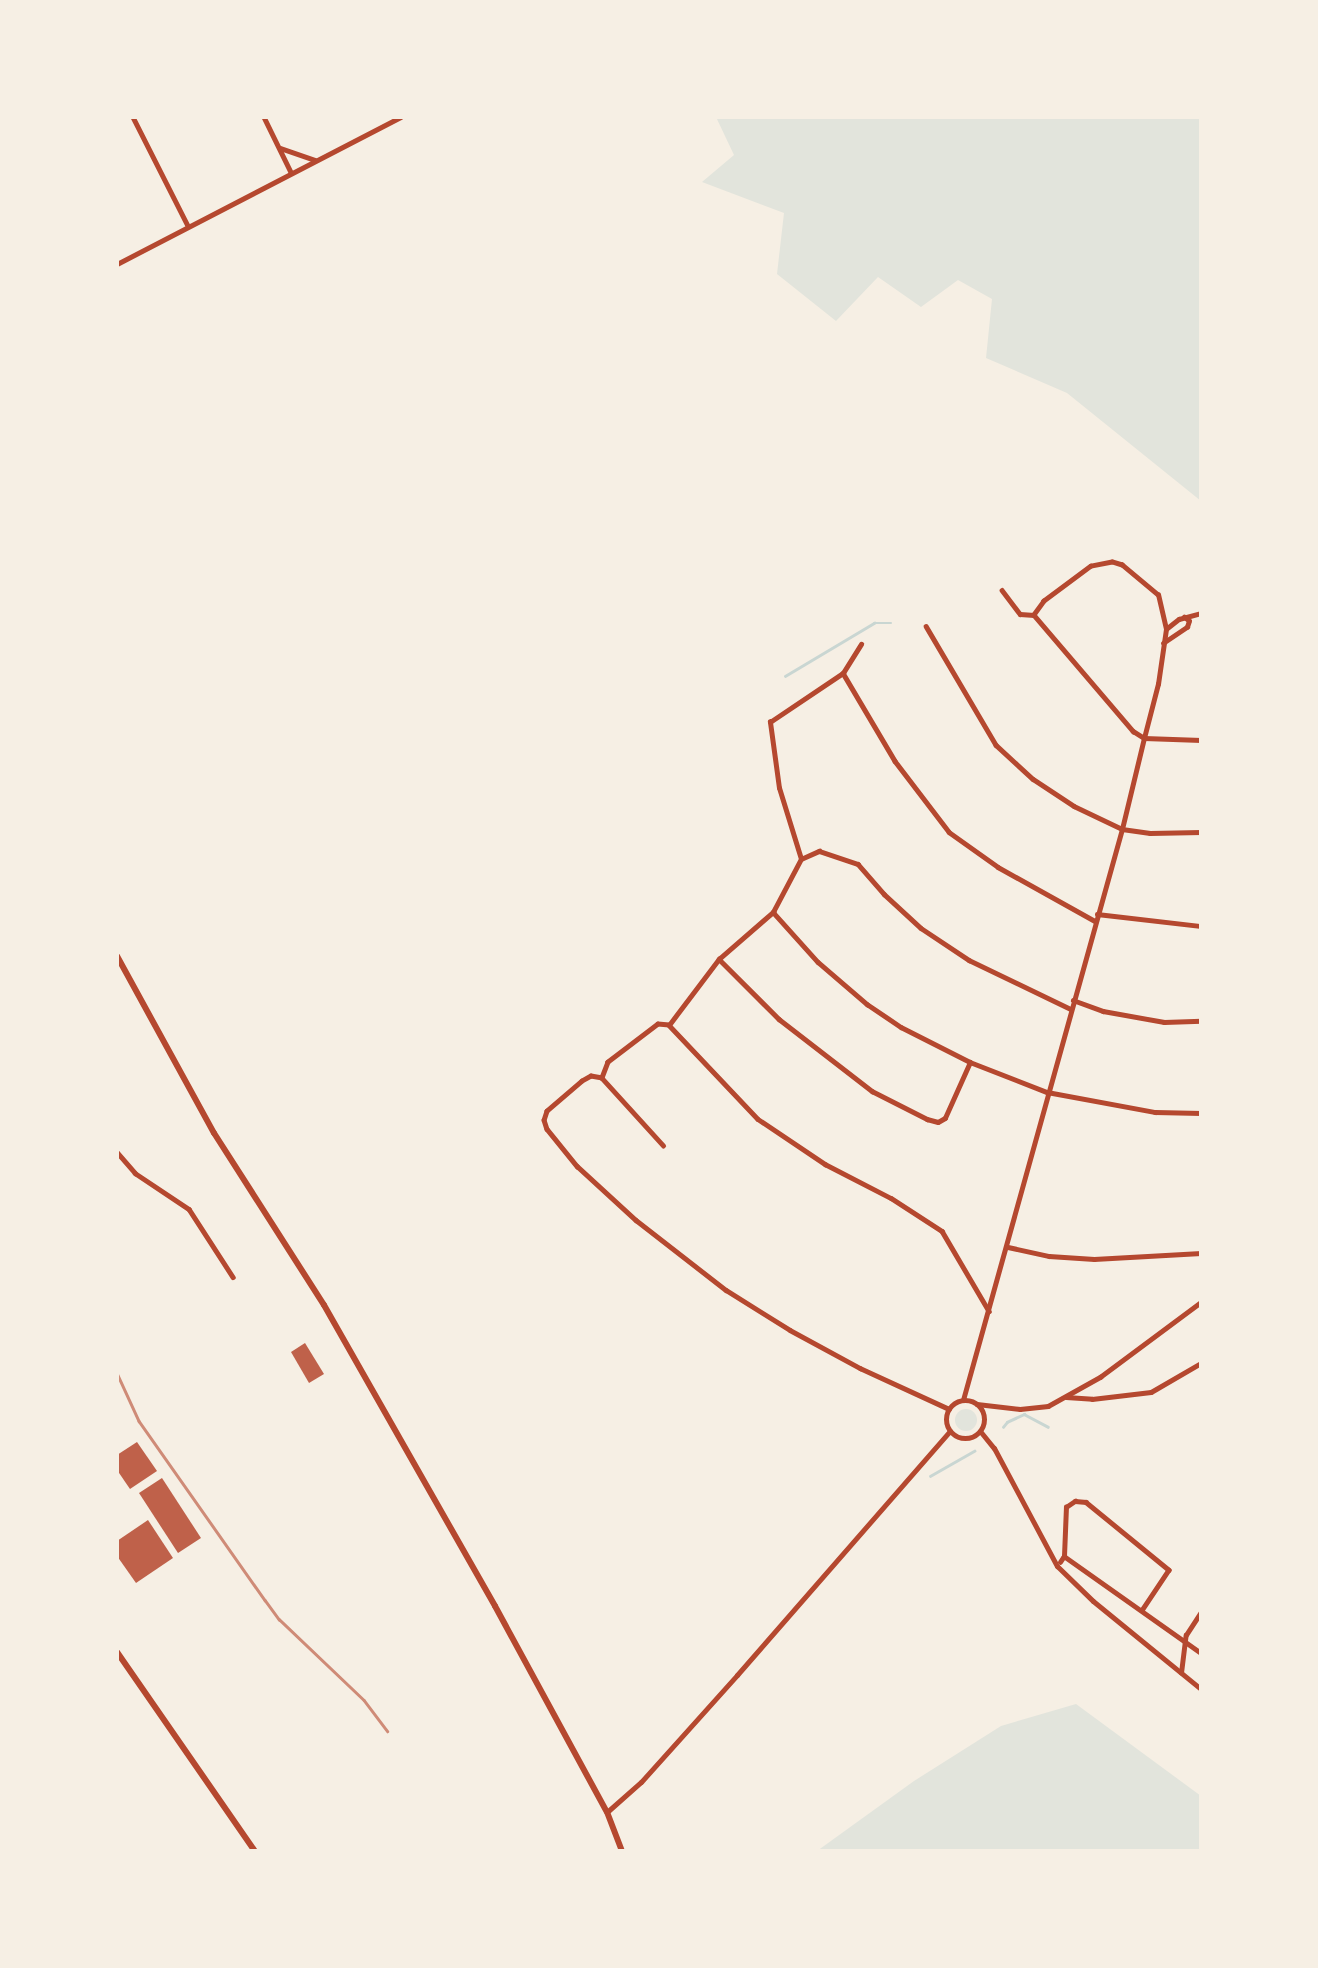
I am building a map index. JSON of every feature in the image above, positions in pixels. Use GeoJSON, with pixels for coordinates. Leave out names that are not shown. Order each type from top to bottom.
{"type":"FeatureCollection","features":[{"type":"Feature","properties":{"kind":"main road"},"geometry":{"type":"LineString","coordinates":[[117,956],[214,1133],[324,1305],[495,1606],[607,1812],[622,1851]]}},
{"type":"Feature","properties":{"kind":"main road"},"geometry":{"type":"LineString","coordinates":[[117,1652],[255,1851]]}},
{"type":"Feature","properties":{"kind":"street"},"geometry":{"type":"LineString","coordinates":[[134,117],[188,226]]}},
{"type":"Feature","properties":{"kind":"street"},"geometry":{"type":"LineString","coordinates":[[264,117],[291,172]]}},
{"type":"Feature","properties":{"kind":"street"},"geometry":{"type":"LineString","coordinates":[[117,264],[400,117]]}},
{"type":"Feature","properties":{"kind":"street"},"geometry":{"type":"LineString","coordinates":[[279,148],[316,160]]}},
{"type":"Feature","properties":{"kind":"street"},"geometry":{"type":"LineString","coordinates":[[963,1401],[990,1312],[1047,1093],[1122,829],[1158,684],[1166,629],[1158,595],[1122,565],[1112,562],[1091,566],[1066,583],[1034,615]]}},
{"type":"Feature","properties":{"kind":"street"},"geometry":{"type":"LineString","coordinates":[[1002,590],[1020,614],[1034,615],[1133,731],[1144,738],[1201,740]]}},
{"type":"Feature","properties":{"kind":"street"},"geometry":{"type":"LineString","coordinates":[[1166,629],[1184,617],[1201,613]]}},
{"type":"Feature","properties":{"kind":"street"},"geometry":{"type":"LineString","coordinates":[[1163,643],[1187,627],[1189,621],[1184,617]]}},
{"type":"Feature","properties":{"kind":"street"},"geometry":{"type":"LineString","coordinates":[[926,626],[996,745],[1033,779],[1074,806],[1122,829],[1150,833],[1201,832]]}},
{"type":"Feature","properties":{"kind":"street"},"geometry":{"type":"LineString","coordinates":[[801,859],[779,788],[770,722],[843,673],[861,644]]}},
{"type":"Feature","properties":{"kind":"street"},"geometry":{"type":"LineString","coordinates":[[843,673],[895,761],[949,832],[998,867],[1095,920]]}},
{"type":"Feature","properties":{"kind":"street"},"geometry":{"type":"LineString","coordinates":[[669,1025],[719,959],[773,912],[801,859],[819,851],[858,864],[884,894],[921,928],[969,960],[1071,1009]]}},
{"type":"Feature","properties":{"kind":"street"},"geometry":{"type":"LineString","coordinates":[[773,912],[818,962],[867,1004],[901,1027],[970,1062],[1047,1093],[1155,1112],[1201,1113]]}},
{"type":"Feature","properties":{"kind":"street"},"geometry":{"type":"LineString","coordinates":[[1097,914],[1201,926]]}},
{"type":"Feature","properties":{"kind":"street"},"geometry":{"type":"LineString","coordinates":[[719,959],[779,1019],[872,1091],[928,1119],[937,1122],[945,1118],[970,1062]]}},
{"type":"Feature","properties":{"kind":"street"},"geometry":{"type":"LineString","coordinates":[[1073,1000],[1103,1011],[1164,1022],[1201,1021]]}},
{"type":"Feature","properties":{"kind":"street"},"geometry":{"type":"LineString","coordinates":[[603,1078],[608,1062],[658,1024],[669,1025],[758,1119],[825,1164],[891,1198],[942,1231],[990,1312]]}},
{"type":"Feature","properties":{"kind":"street"},"geometry":{"type":"LineString","coordinates":[[663,1145],[603,1078],[591,1076],[582,1081],[547,1111],[544,1121],[547,1129],[577,1166],[677,1255],[726,1290],[801,1337],[949,1409]]}},
{"type":"Feature","properties":{"kind":"street"},"geometry":{"type":"LineString","coordinates":[[117,1152],[135,1173],[189,1209],[233,1278]]}},
{"type":"Feature","properties":{"kind":"street"},"geometry":{"type":"LineString","coordinates":[[1008,1247],[1049,1256],[1094,1259],[1201,1253]]}},
{"type":"Feature","properties":{"kind":"street"},"geometry":{"type":"LineString","coordinates":[[950,1431],[946,1416],[949,1409],[963,1401],[1020,1409],[1048,1406],[1100,1377],[1201,1302]]}},
{"type":"Feature","properties":{"kind":"street"},"geometry":{"type":"LineString","coordinates":[[1066,1396],[1093,1399],[1151,1392],[1201,1363]]}},
{"type":"Feature","properties":{"kind":"street"},"geometry":{"type":"LineString","coordinates":[[977,1404],[983,1414],[980,1431]]}},
{"type":"Feature","properties":{"kind":"street"},"geometry":{"type":"LineString","coordinates":[[607,1812],[641,1782],[950,1431]]}},
{"type":"Feature","properties":{"kind":"street"},"geometry":{"type":"LineString","coordinates":[[950,1431],[965,1438],[980,1431]]}},
{"type":"Feature","properties":{"kind":"street"},"geometry":{"type":"LineString","coordinates":[[980,1431],[995,1448],[1057,1566],[1093,1601],[1201,1689]]}},
{"type":"Feature","properties":{"kind":"street"},"geometry":{"type":"LineString","coordinates":[[1060,1562],[1064,1556],[1066,1507],[1075,1502],[1086,1502],[1168,1570],[1143,1609]]}},
{"type":"Feature","properties":{"kind":"street"},"geometry":{"type":"LineString","coordinates":[[1064,1556],[1143,1609],[1201,1653]]}},
{"type":"Feature","properties":{"kind":"street"},"geometry":{"type":"LineString","coordinates":[[1181,1673],[1186,1635],[1201,1612]]}},
{"type":"Feature","properties":{"kind":"shaded area"},"geometry":{"type":"Polygon","coordinates":[[[716,117],[1201,117],[1201,501],[1067,393],[986,358],[992,299],[958,280],[921,307],[878,277],[836,321],[777,274],[784,213],[702,182],[734,155],[716,117]]]}},
{"type":"Feature","properties":{"kind":"shaded area"},"geometry":{"type":"Polygon","coordinates":[[[966,1409],[974,1412],[977,1420],[974,1428],[966,1431],[958,1428],[955,1420],[958,1412],[966,1409]]]}},
{"type":"Feature","properties":{"kind":"shaded area"},"geometry":{"type":"Polygon","coordinates":[[[1076,1704],[1201,1796],[1201,1851],[817,1851],[914,1781],[1001,1726],[1076,1704]]]}},
{"type":"Feature","properties":{"kind":"building"},"geometry":{"type":"Polygon","coordinates":[[[305,1343],[324,1374],[309,1383],[291,1352],[305,1343]]]}},
{"type":"Feature","properties":{"kind":"building"},"geometry":{"type":"Polygon","coordinates":[[[137,1442],[157,1471],[130,1489],[117,1470],[117,1455],[137,1442]]]}},
{"type":"Feature","properties":{"kind":"building"},"geometry":{"type":"Polygon","coordinates":[[[162,1478],[201,1538],[178,1553],[139,1493],[162,1478]]]}},
{"type":"Feature","properties":{"kind":"building"},"geometry":{"type":"Polygon","coordinates":[[[148,1520],[173,1558],[136,1583],[117,1556],[117,1541],[148,1520]]]}},
{"type":"Feature","properties":{"kind":"waterway"},"geometry":{"type":"LineString","coordinates":[[785,676],[874,623],[891,623]]}},
{"type":"Feature","properties":{"kind":"waterway"},"geometry":{"type":"LineString","coordinates":[[1003,1427],[1007,1422],[1024,1414],[1048,1427]]}},
{"type":"Feature","properties":{"kind":"waterway"},"geometry":{"type":"LineString","coordinates":[[930,1476],[974,1451]]}},
{"type":"Feature","properties":{"kind":"railway"},"geometry":{"type":"LineString","coordinates":[[117,1373],[139,1421],[279,1619],[364,1700],[387,1731]]}}]}
